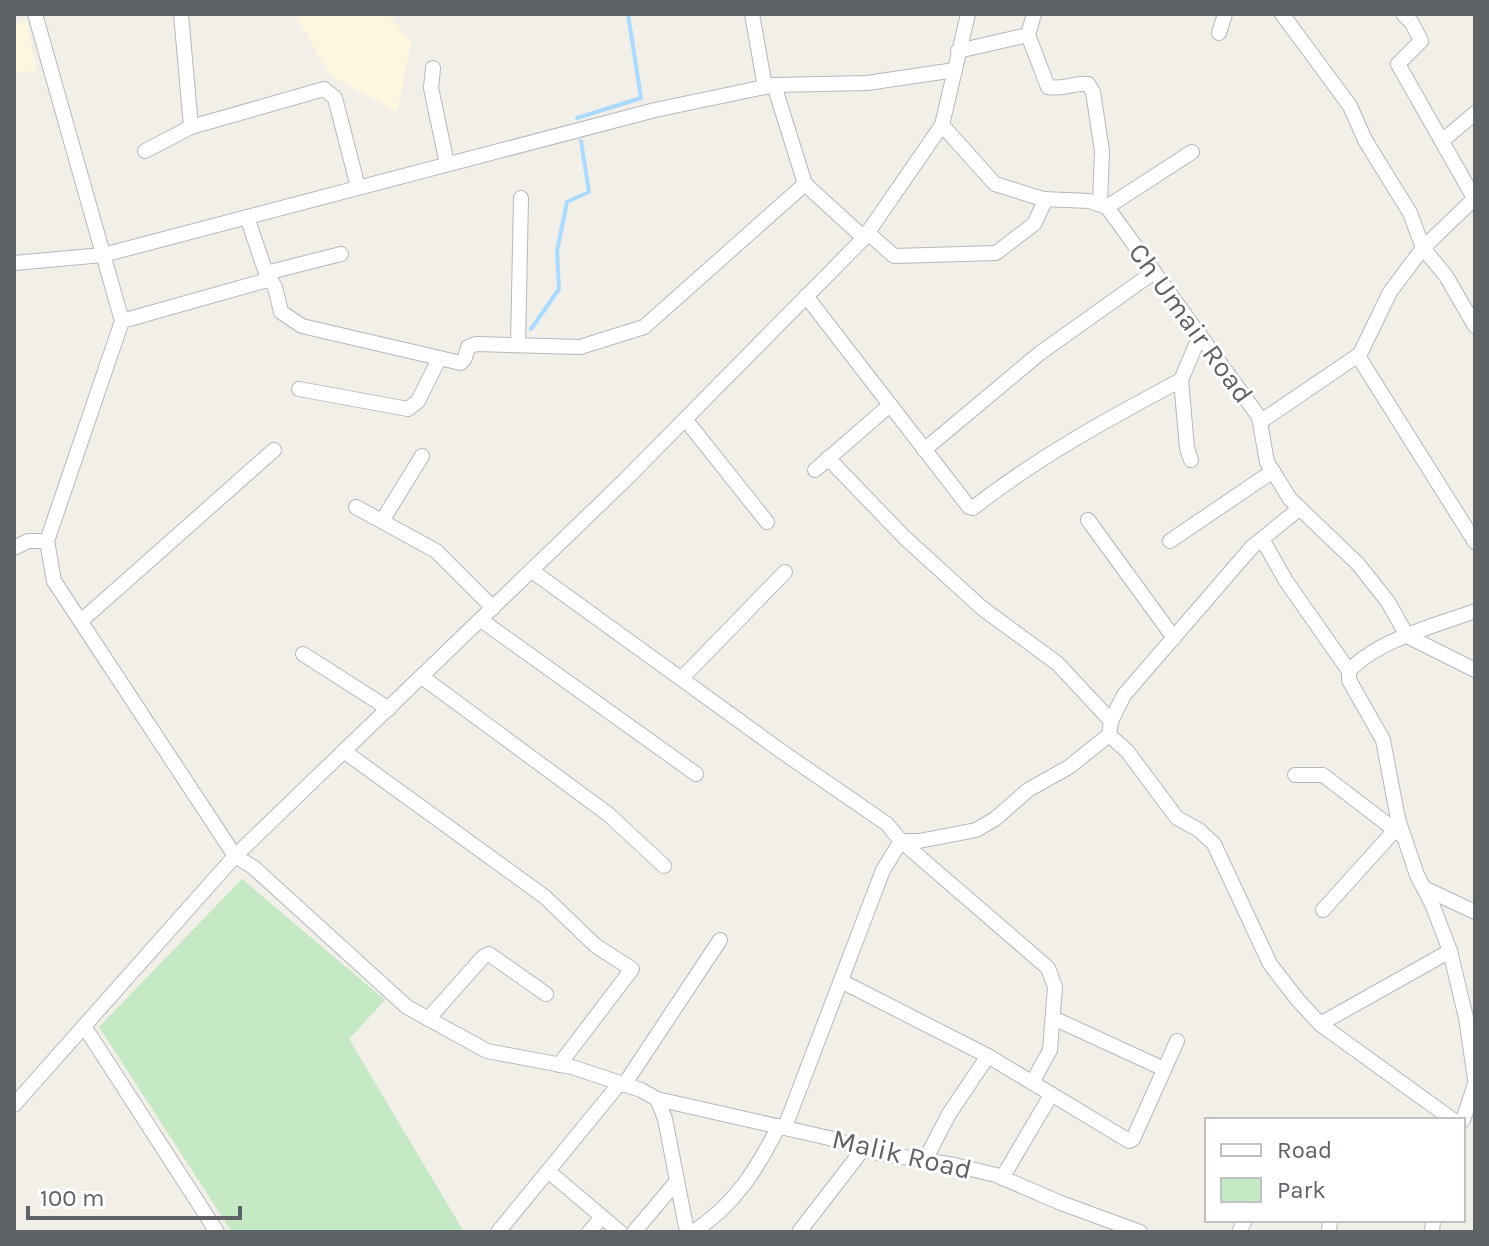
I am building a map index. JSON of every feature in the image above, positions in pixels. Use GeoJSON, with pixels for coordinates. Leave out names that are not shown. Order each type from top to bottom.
{"type":"FeatureCollection","features":[{"type":"Feature","properties":{"kind":"street"},"geometry":{"type":"LineString","coordinates":[[35,14],[122,321],[47,541],[54,581],[235,856]]}},
{"type":"Feature","properties":{"kind":"street"},"geometry":{"type":"LineString","coordinates":[[181,14],[191,127]]}},
{"type":"Feature","properties":{"kind":"street"},"geometry":{"type":"LineString","coordinates":[[752,14],[769,86],[805,184],[894,256],[996,253],[1034,224],[1046,199]]}},
{"type":"Feature","properties":{"kind":"street"},"geometry":{"type":"LineString","coordinates":[[14,1105],[235,856],[532,571],[866,235],[942,125],[968,14]]}},
{"type":"Feature","properties":{"kind":"street"},"geometry":{"type":"LineString","coordinates":[[1034,14],[1028,35],[1048,87],[1062,90],[1083,83],[1088,84],[1093,92],[1102,151],[1104,206]]}},
{"type":"Feature","properties":{"kind":"street"},"geometry":{"type":"LineString","coordinates":[[1219,33],[1225,14]]}},
{"type":"Feature","properties":{"kind":"street"},"geometry":{"type":"LineString","coordinates":[[1282,14],[1350,106],[1365,140],[1410,213],[1423,248],[1446,276],[1475,326]]}},
{"type":"Feature","properties":{"kind":"street"},"geometry":{"type":"LineString","coordinates":[[1260,422],[1358,356],[1390,292],[1423,248],[1475,198],[1398,64],[1421,41],[1412,23],[1403,14]]}},
{"type":"Feature","properties":{"kind":"street"},"geometry":{"type":"LineString","coordinates":[[958,51],[1028,35]]}},
{"type":"Feature","properties":{"kind":"street"},"geometry":{"type":"LineString","coordinates":[[433,68],[431,88],[447,164]]}},
{"type":"Feature","properties":{"kind":"street"},"geometry":{"type":"LineString","coordinates":[[14,263],[103,255],[655,110],[769,86],[867,83],[955,70]]}},
{"type":"Feature","properties":{"kind":"street"},"geometry":{"type":"LineString","coordinates":[[145,151],[191,127],[324,89],[335,98],[358,187]]}},
{"type":"Feature","properties":{"kind":"street"},"geometry":{"type":"LineString","coordinates":[[1442,141],[1475,113]]}},
{"type":"Feature","properties":{"kind":"street"},"geometry":{"type":"LineString","coordinates":[[942,125],[995,184],[1046,199],[1089,201],[1104,206],[1192,152]]}},
{"type":"Feature","properties":{"kind":"street"},"geometry":{"type":"LineString","coordinates":[[247,217],[281,312],[302,326],[461,363],[468,347],[476,344],[580,347],[644,327],[805,184]]}},
{"type":"Feature","properties":{"kind":"street"},"geometry":{"type":"LineString","coordinates":[[518,345],[521,198]]}},
{"type":"Feature","properties":{"kind":"street","name":"Ch Umair Road"},"geometry":{"type":"LineString","coordinates":[[1104,206],[1260,422],[1267,462],[1290,499],[1358,564],[1388,602],[1407,636]]}},
{"type":"Feature","properties":{"kind":"street"},"geometry":{"type":"LineString","coordinates":[[122,321],[341,254]]}},
{"type":"Feature","properties":{"kind":"street"},"geometry":{"type":"LineString","coordinates":[[924,450],[1040,353],[1154,272]]}},
{"type":"Feature","properties":{"kind":"street"},"geometry":{"type":"LineString","coordinates":[[806,296],[924,450],[969,507],[973,508],[1050,452],[1181,380]]}},
{"type":"Feature","properties":{"kind":"street"},"geometry":{"type":"LineString","coordinates":[[1191,460],[1187,448],[1181,380],[1200,335]]}},
{"type":"Feature","properties":{"kind":"street"},"geometry":{"type":"LineString","coordinates":[[1358,356],[1475,542]]}},
{"type":"Feature","properties":{"kind":"street"},"geometry":{"type":"LineString","coordinates":[[299,389],[408,409],[418,401],[439,359]]}},
{"type":"Feature","properties":{"kind":"street"},"geometry":{"type":"LineString","coordinates":[[815,470],[890,405]]}},
{"type":"Feature","properties":{"kind":"street"},"geometry":{"type":"LineString","coordinates":[[685,419],[767,522]]}},
{"type":"Feature","properties":{"kind":"street"},"geometry":{"type":"LineString","coordinates":[[81,621],[274,450]]}},
{"type":"Feature","properties":{"kind":"street"},"geometry":{"type":"LineString","coordinates":[[382,521],[422,456]]}},
{"type":"Feature","properties":{"kind":"street"},"geometry":{"type":"LineString","coordinates":[[828,458],[904,537],[982,608],[1069,675],[1177,818],[1199,830],[1214,844],[1270,964],[1320,1024],[1450,1118]]}},
{"type":"Feature","properties":{"kind":"street"},"geometry":{"type":"LineString","coordinates":[[1170,541],[1273,471]]}},
{"type":"Feature","properties":{"kind":"street"},"geometry":{"type":"LineString","coordinates":[[356,507],[436,551],[493,608]]}},
{"type":"Feature","properties":{"kind":"street"},"geometry":{"type":"LineString","coordinates":[[901,841],[919,841],[976,830],[995,819],[1028,790],[1069,767],[1110,728],[1124,695],[1241,560],[1300,508]]}},
{"type":"Feature","properties":{"kind":"street"},"geometry":{"type":"LineString","coordinates":[[1088,520],[1174,638]]}},
{"type":"Feature","properties":{"kind":"street"},"geometry":{"type":"LineString","coordinates":[[1262,539],[1286,581],[1349,671],[1353,691],[1383,740],[1400,834],[1450,951],[1466,1018],[1475,1081],[1464,1118]]}},
{"type":"Feature","properties":{"kind":"street"},"geometry":{"type":"LineString","coordinates":[[14,548],[28,541],[47,541]]}},
{"type":"Feature","properties":{"kind":"street"},"geometry":{"type":"LineString","coordinates":[[532,571],[887,824],[901,841],[1048,968],[1055,987],[1050,1050],[1032,1083]]}},
{"type":"Feature","properties":{"kind":"street"},"geometry":{"type":"LineString","coordinates":[[682,678],[785,572]]}},
{"type":"Feature","properties":{"kind":"street"},"geometry":{"type":"LineString","coordinates":[[1349,671],[1364,658],[1407,636],[1475,611]]}},
{"type":"Feature","properties":{"kind":"street"},"geometry":{"type":"LineString","coordinates":[[481,620],[696,774]]}},
{"type":"Feature","properties":{"kind":"street"},"geometry":{"type":"LineString","coordinates":[[1407,636],[1475,670]]}},
{"type":"Feature","properties":{"kind":"street"},"geometry":{"type":"LineString","coordinates":[[303,654],[389,709]]}},
{"type":"Feature","properties":{"kind":"street"},"geometry":{"type":"LineString","coordinates":[[422,677],[608,814],[664,866]]}},
{"type":"Feature","properties":{"kind":"street"},"geometry":{"type":"LineString","coordinates":[[345,752],[545,897],[596,946],[632,969],[559,1065]]}},
{"type":"Feature","properties":{"kind":"street"},"geometry":{"type":"LineString","coordinates":[[1295,775],[1323,775],[1400,834]]}},
{"type":"Feature","properties":{"kind":"street"},"geometry":{"type":"LineString","coordinates":[[1323,910],[1400,834]]}},
{"type":"Feature","properties":{"kind":"street"},"geometry":{"type":"LineString","coordinates":[[693,1232],[715,1215],[752,1176],[782,1127],[883,870],[901,841]]}},
{"type":"Feature","properties":{"kind":"street","name":"Malik Road"},"geometry":{"type":"LineString","coordinates":[[235,856],[253,867],[407,1007],[487,1051],[559,1065],[622,1084],[657,1099],[1002,1178],[1106,1226],[1140,1232]]}},
{"type":"Feature","properties":{"kind":"street"},"geometry":{"type":"LineString","coordinates":[[1424,888],[1475,912]]}},
{"type":"Feature","properties":{"kind":"street"},"geometry":{"type":"LineString","coordinates":[[498,1232],[622,1084],[720,940]]}},
{"type":"Feature","properties":{"kind":"street"},"geometry":{"type":"LineString","coordinates":[[1320,1024],[1450,951]]}},
{"type":"Feature","properties":{"kind":"street"},"geometry":{"type":"LineString","coordinates":[[428,1019],[489,954],[546,994]]}},
{"type":"Feature","properties":{"kind":"street"},"geometry":{"type":"LineString","coordinates":[[841,981],[988,1056],[1129,1141],[1133,1139],[1177,1041]]}},
{"type":"Feature","properties":{"kind":"street"},"geometry":{"type":"LineString","coordinates":[[1053,1018],[1164,1069]]}},
{"type":"Feature","properties":{"kind":"street"},"geometry":{"type":"LineString","coordinates":[[84,1026],[217,1232]]}},
{"type":"Feature","properties":{"kind":"street"},"geometry":{"type":"LineString","coordinates":[[925,1160],[949,1114],[988,1056]]}},
{"type":"Feature","properties":{"kind":"street"},"geometry":{"type":"LineString","coordinates":[[1002,1178],[1051,1095]]}},
{"type":"Feature","properties":{"kind":"street"},"geometry":{"type":"LineString","coordinates":[[657,1099],[665,1119],[687,1232]]}},
{"type":"Feature","properties":{"kind":"street"},"geometry":{"type":"LineString","coordinates":[[799,1232],[864,1148]]}},
{"type":"Feature","properties":{"kind":"street"},"geometry":{"type":"LineString","coordinates":[[548,1171],[620,1232]]}},
{"type":"Feature","properties":{"kind":"street"},"geometry":{"type":"LineString","coordinates":[[634,1232],[677,1181]]}},
{"type":"Feature","properties":{"kind":"street"},"geometry":{"type":"LineString","coordinates":[[589,1232],[602,1217]]}},
{"type":"Feature","properties":{"kind":"shaded area"},"geometry":{"type":"Polygon","coordinates":[[[294,14],[388,14],[411,42],[397,112],[331,76],[294,14]]]}},
{"type":"Feature","properties":{"kind":"shaded area"},"geometry":{"type":"Polygon","coordinates":[[[14,21],[16,24],[27,21],[36,70],[14,74],[14,21]]]}},
{"type":"Feature","properties":{"kind":"green space"},"geometry":{"type":"Polygon","coordinates":[[[242,879],[385,1000],[349,1039],[464,1232],[232,1232],[99,1027],[242,879]]]}},
{"type":"Feature","properties":{"kind":"waterway"},"geometry":{"type":"LineString","coordinates":[[577,118],[641,98],[628,14]]}},
{"type":"Feature","properties":{"kind":"waterway"},"geometry":{"type":"LineString","coordinates":[[531,329],[559,289],[557,251],[567,202],[589,192],[581,141]]}}]}
